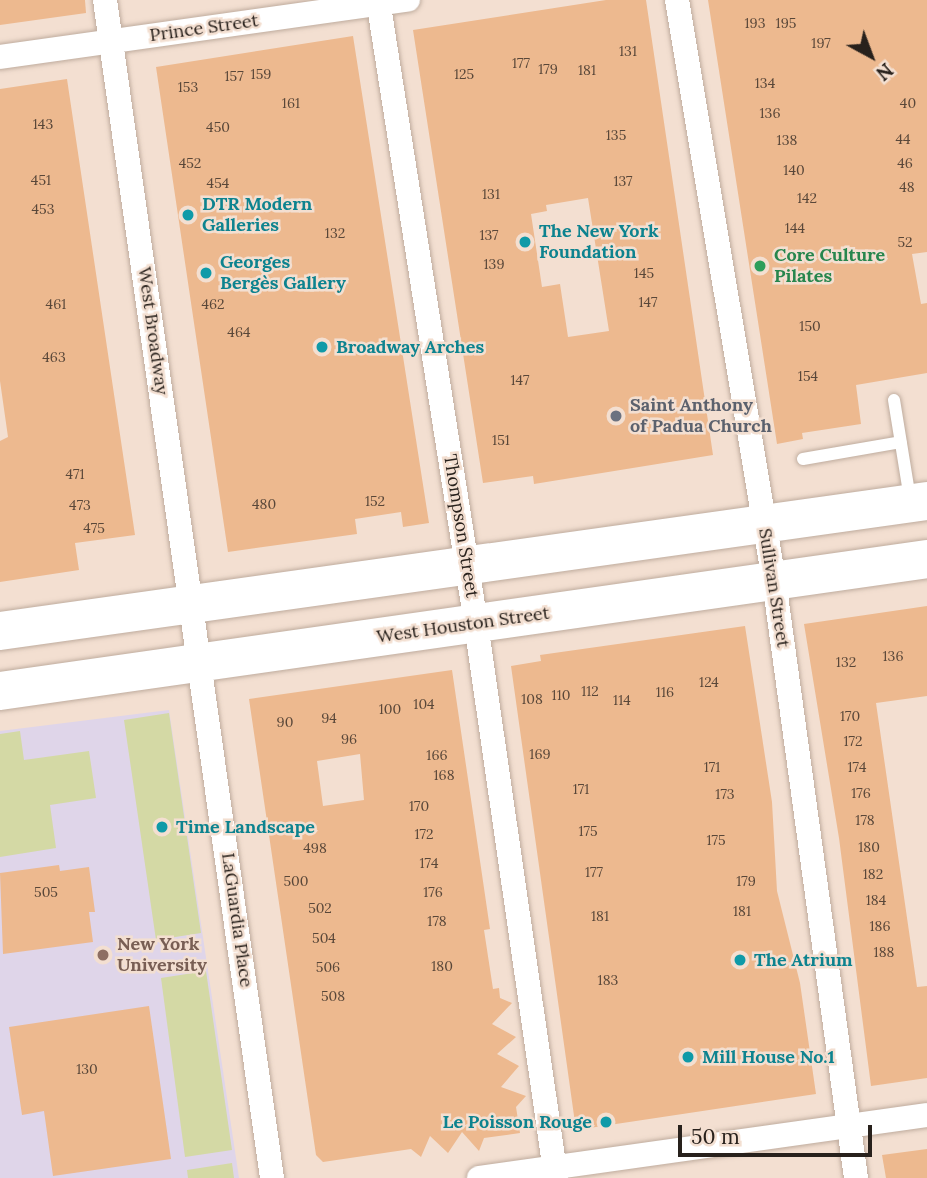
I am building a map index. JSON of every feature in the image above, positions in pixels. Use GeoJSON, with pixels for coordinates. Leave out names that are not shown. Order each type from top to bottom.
{"type":"FeatureCollection","features":[{"type":"Feature","properties":{"kind":"main road"},"geometry":{"type":"LineString","coordinates":[[0,631],[919,502]]}},
{"type":"Feature","properties":{"kind":"main road","name":"West Houston Street"},"geometry":{"type":"LineString","coordinates":[[0,691],[927,559]]}},
{"type":"Feature","properties":{"kind":"street","name":"West Broadway"},"geometry":{"type":"LineString","coordinates":[[105,0],[201,662]]}},
{"type":"Feature","properties":{"kind":"street","name":"Prince Street"},"geometry":{"type":"LineString","coordinates":[[0,57],[378,2],[408,0]]}},
{"type":"Feature","properties":{"kind":"street","name":"Sullivan Street"},"geometry":{"type":"LineString","coordinates":[[677,0],[774,581],[856,1178]]}},
{"type":"Feature","properties":{"kind":"street","name":"Thompson Street"},"geometry":{"type":"LineString","coordinates":[[378,2],[476,624],[555,1173]]}},
{"type":"Feature","properties":{"kind":"street","name":"LaGuardia Place"},"geometry":{"type":"LineString","coordinates":[[201,662],[272,1178]]}},
{"type":"Feature","properties":{"kind":"street"},"geometry":{"type":"LineString","coordinates":[[480,1178],[555,1173],[927,1115]]}},
{"type":"Feature","properties":{"kind":"lane"},"geometry":{"type":"LineString","coordinates":[[894,400],[901,442],[919,502]]}},
{"type":"Feature","properties":{"kind":"lane"},"geometry":{"type":"LineString","coordinates":[[803,459],[901,442]]}},
{"type":"Feature","properties":{"kind":"shaded area","name":"New York University"},"geometry":{"type":"Polygon","coordinates":[[[169,710],[239,1178],[0,1178],[0,731],[169,710]]]}},
{"type":"Feature","properties":{"kind":"green space","name":"Time Landscape"},"geometry":{"type":"Polygon","coordinates":[[[169,713],[201,933],[156,940],[124,720],[169,713]]]}},
{"type":"Feature","properties":{"kind":"green space"},"geometry":{"type":"Polygon","coordinates":[[[20,731],[24,760],[89,751],[96,798],[50,805],[56,848],[0,857],[0,734],[20,731]]]}},
{"type":"Feature","properties":{"kind":"green space"},"geometry":{"type":"Polygon","coordinates":[[[206,971],[232,1150],[185,1157],[161,978],[206,971]]]}},
{"type":"Feature","properties":{"kind":"green space"},"geometry":{"type":"Polygon","coordinates":[[[232,1163],[234,1178],[188,1178],[187,1170],[232,1163]]]}},
{"type":"Feature","properties":{"kind":"building"},"geometry":{"type":"Polygon","coordinates":[[[0,0],[85,0],[86,13],[0,25],[0,0]]]}},
{"type":"Feature","properties":{"kind":"building"},"geometry":{"type":"Polygon","coordinates":[[[606,0],[646,0],[713,455],[534,484],[533,476],[483,483],[413,30],[606,0]],[[588,198],[546,205],[547,211],[531,214],[542,287],[560,284],[568,337],[609,331],[588,198]]]}},
{"type":"Feature","properties":{"kind":"building"},"geometry":{"type":"Polygon","coordinates":[[[708,0],[927,0],[927,252],[912,254],[921,304],[927,303],[927,373],[856,385],[861,424],[802,433],[803,439],[777,444],[708,0]]]}},
{"type":"Feature","properties":{"kind":"building"},"geometry":{"type":"Polygon","coordinates":[[[353,36],[429,523],[403,527],[401,512],[355,519],[357,534],[228,552],[156,67],[353,36]]]}},
{"type":"Feature","properties":{"kind":"building"},"geometry":{"type":"Polygon","coordinates":[[[67,79],[135,535],[75,543],[79,570],[0,582],[0,441],[8,437],[0,381],[0,89],[67,79]]]}},
{"type":"Feature","properties":{"kind":"building"},"geometry":{"type":"Polygon","coordinates":[[[927,606],[927,696],[876,703],[917,987],[927,986],[927,1078],[871,1086],[839,838],[804,624],[927,606]]]}},
{"type":"Feature","properties":{"kind":"building"},"geometry":{"type":"Polygon","coordinates":[[[745,626],[772,802],[777,891],[800,983],[816,1094],[576,1130],[511,666],[541,661],[540,655],[745,626]]]}},
{"type":"Feature","properties":{"kind":"building"},"geometry":{"type":"Polygon","coordinates":[[[452,670],[490,929],[484,930],[493,989],[499,988],[500,998],[512,1003],[492,1024],[516,1037],[497,1054],[519,1066],[501,1087],[526,1096],[516,1107],[520,1133],[484,1138],[479,1151],[462,1132],[448,1153],[430,1136],[421,1157],[411,1149],[323,1162],[316,1155],[249,699],[452,670]],[[360,754],[317,761],[323,806],[364,800],[360,754]]]}},
{"type":"Feature","properties":{"kind":"building"},"geometry":{"type":"Polygon","coordinates":[[[59,865],[60,871],[89,867],[95,912],[89,912],[93,942],[3,954],[0,873],[59,865]]]}},
{"type":"Feature","properties":{"kind":"building"},"geometry":{"type":"Polygon","coordinates":[[[149,1006],[171,1159],[53,1176],[44,1111],[22,1115],[9,1027],[149,1006]]]}},
{"type":"Feature","properties":{"kind":"building"},"geometry":{"type":"Polygon","coordinates":[[[927,1149],[927,1178],[886,1178],[882,1155],[927,1149]]]}},
{"type":"Feature","properties":{"kind":"place","name":"DTR Modern Galleries"},"geometry":{"type":"Point","coordinates":[188,215]}},
{"type":"Feature","properties":{"kind":"place","name":"The New York Foundation"},"geometry":{"type":"Point","coordinates":[525,242]}},
{"type":"Feature","properties":{"kind":"place","name":"Core Culture Pilates"},"geometry":{"type":"Point","coordinates":[760,266]}},
{"type":"Feature","properties":{"kind":"place","name":"Georges Bergès Gallery"},"geometry":{"type":"Point","coordinates":[206,273]}},
{"type":"Feature","properties":{"kind":"place","name":"Broadway Arches"},"geometry":{"type":"Point","coordinates":[322,347]}},
{"type":"Feature","properties":{"kind":"place","name":"Saint Anthony of Padua Church"},"geometry":{"type":"Point","coordinates":[616,416]}},
{"type":"Feature","properties":{"kind":"place","name":"Time Landscape"},"geometry":{"type":"Point","coordinates":[162,827]}},
{"type":"Feature","properties":{"kind":"place","name":"New York University"},"geometry":{"type":"Point","coordinates":[103,955]}},
{"type":"Feature","properties":{"kind":"place","name":"The Atrium"},"geometry":{"type":"Point","coordinates":[740,960]}},
{"type":"Feature","properties":{"kind":"place","name":"Mill House No.1"},"geometry":{"type":"Point","coordinates":[688,1057]}},
{"type":"Feature","properties":{"kind":"place","name":"Le Poisson Rouge"},"geometry":{"type":"Point","coordinates":[606,1122]}}]}
